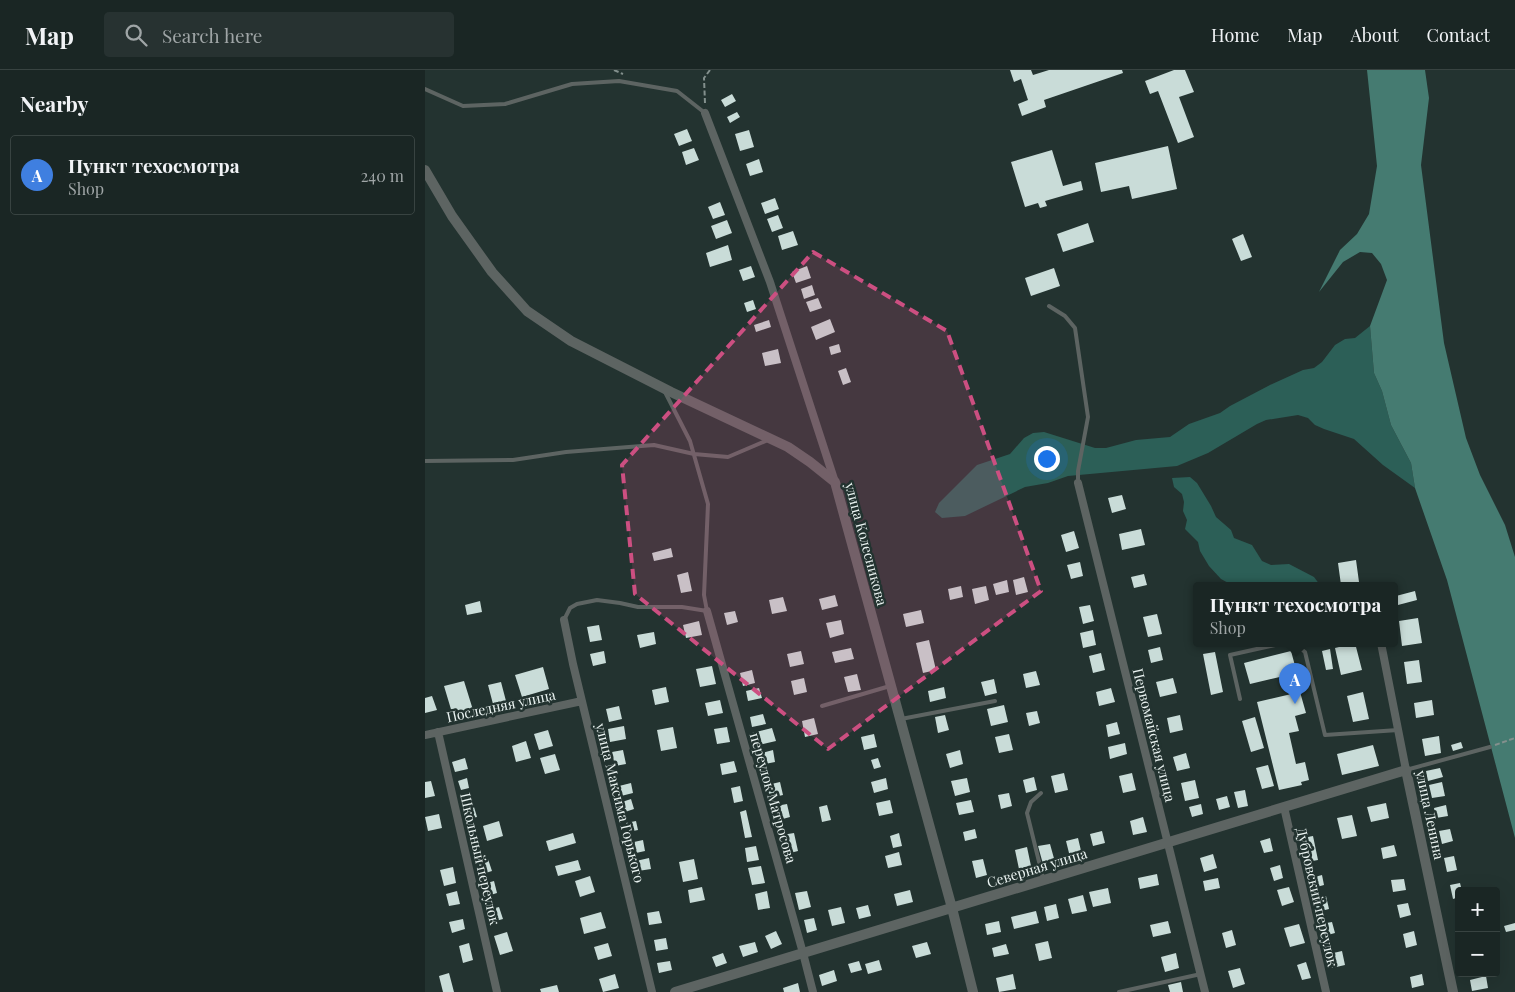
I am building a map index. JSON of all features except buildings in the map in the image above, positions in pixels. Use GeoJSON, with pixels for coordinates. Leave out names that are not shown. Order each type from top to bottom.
{"type":"FeatureCollection","features":[{"type":"Feature","properties":{"kind":"street","name":"улица Колесникова"},"geometry":{"type":"LineString","coordinates":[[705,113],[770,282],[835,482],[952,908],[973,992]]}},
{"type":"Feature","properties":{"kind":"street"},"geometry":{"type":"LineString","coordinates":[[425,170],[452,216],[492,272],[527,311],[571,341],[663,388],[787,447],[835,482]]}},
{"type":"Feature","properties":{"kind":"street","name":"Первомайская улица"},"geometry":{"type":"LineString","coordinates":[[1079,483],[1205,992]]}},
{"type":"Feature","properties":{"kind":"street","name":"переулок Матросова"},"geometry":{"type":"LineString","coordinates":[[707,610],[813,992]]}},
{"type":"Feature","properties":{"kind":"street","name":"улица Максима Горького"},"geometry":{"type":"LineString","coordinates":[[564,620],[653,992]]}},
{"type":"Feature","properties":{"kind":"street","name":"улица Ленина"},"geometry":{"type":"LineString","coordinates":[[1382,647],[1453,992]]}},
{"type":"Feature","properties":{"kind":"street","name":"Последняя улица"},"geometry":{"type":"LineString","coordinates":[[425,735],[582,701]]}},
{"type":"Feature","properties":{"kind":"street","name":"Школьный переулок"},"geometry":{"type":"LineString","coordinates":[[438,732],[497,992]]}},
{"type":"Feature","properties":{"kind":"street","name":"Северная улица"},"geometry":{"type":"LineString","coordinates":[[675,992],[1406,770]]}},
{"type":"Feature","properties":{"kind":"street","name":"Дубровский переулок"},"geometry":{"type":"LineString","coordinates":[[1284,807],[1326,992]]}},
{"type":"Feature","properties":{"kind":"lane"},"geometry":{"type":"LineString","coordinates":[[425,89],[463,106],[505,104],[572,84],[619,81],[677,91],[705,113]]}},
{"type":"Feature","properties":{"kind":"lane"},"geometry":{"type":"LineString","coordinates":[[1049,306],[1065,316],[1075,328],[1088,416],[1078,471],[1079,483]]}},
{"type":"Feature","properties":{"kind":"lane"},"geometry":{"type":"LineString","coordinates":[[564,620],[569,608],[577,604],[597,600],[638,607],[682,607],[707,610],[704,595],[708,504],[690,441],[663,388]]}},
{"type":"Feature","properties":{"kind":"lane"},"geometry":{"type":"LineString","coordinates":[[425,461],[513,460],[566,452],[654,446],[694,454],[728,457],[770,439]]}},
{"type":"Feature","properties":{"kind":"lane"},"geometry":{"type":"LineString","coordinates":[[1240,699],[1230,655],[1266,647]]}},
{"type":"Feature","properties":{"kind":"lane"},"geometry":{"type":"LineString","coordinates":[[1298,647],[1305,652],[1325,735],[1399,730]]}},
{"type":"Feature","properties":{"kind":"lane"},"geometry":{"type":"LineString","coordinates":[[823,706],[891,686]]}},
{"type":"Feature","properties":{"kind":"lane"},"geometry":{"type":"LineString","coordinates":[[900,719],[995,701]]}},
{"type":"Feature","properties":{"kind":"lane"},"geometry":{"type":"LineString","coordinates":[[1406,770],[1491,747]]}},
{"type":"Feature","properties":{"kind":"lane"},"geometry":{"type":"LineString","coordinates":[[1041,793],[1031,802],[1027,813],[1043,880]]}},
{"type":"Feature","properties":{"kind":"lane"},"geometry":{"type":"LineString","coordinates":[[1119,992],[1201,974]]}},
{"type":"Feature","properties":{"kind":"path"},"geometry":{"type":"LineString","coordinates":[[705,113],[704,78],[710,70]]}},
{"type":"Feature","properties":{"kind":"path"},"geometry":{"type":"LineString","coordinates":[[1491,747],[1515,738]]}},
{"type":"Feature","properties":{"kind":"highlighted area"},"geometry":{"type":"Polygon","coordinates":[[[813,252],[947,331],[1041,591],[828,749],[635,594],[622,465],[813,252]]]}},
{"type":"Feature","properties":{"kind":"shaded area"},"geometry":{"type":"Polygon","coordinates":[[[1367,70],[1425,70],[1429,98],[1421,165],[1444,343],[1466,438],[1480,475],[1505,525],[1515,557],[1515,838],[1447,580],[1415,488],[1411,463],[1391,425],[1382,391],[1374,373],[1370,326],[1387,280],[1381,264],[1372,253],[1360,252],[1343,262],[1319,292],[1340,250],[1357,234],[1369,214],[1377,166],[1367,70]]]}},
{"type":"Feature","properties":{"kind":"shaded area"},"geometry":{"type":"Polygon","coordinates":[[[1370,326],[1374,373],[1382,391],[1391,425],[1411,463],[1415,488],[1383,465],[1354,439],[1324,429],[1315,425],[1308,418],[1298,415],[1266,420],[1208,453],[1177,466],[1068,476],[1048,483],[1025,487],[965,516],[942,518],[935,512],[939,503],[977,465],[1010,454],[1024,438],[1033,433],[1044,432],[1095,448],[1106,448],[1136,440],[1170,437],[1189,424],[1220,413],[1270,385],[1303,370],[1314,368],[1322,362],[1335,345],[1345,339],[1355,338],[1370,326]]]}},
{"type":"Feature","properties":{"kind":"shaded area"},"geometry":{"type":"Polygon","coordinates":[[[1190,477],[1197,483],[1216,517],[1231,530],[1234,538],[1252,545],[1262,561],[1271,565],[1289,564],[1314,577],[1318,582],[1226,582],[1221,579],[1209,566],[1200,551],[1198,542],[1185,529],[1187,520],[1183,511],[1184,502],[1182,494],[1174,487],[1172,478],[1190,477]]]}},
{"type":"Feature","properties":{"kind":"place","name":"Пункт техосмотра"},"geometry":{"type":"Point","coordinates":[1295,704]}}]}
